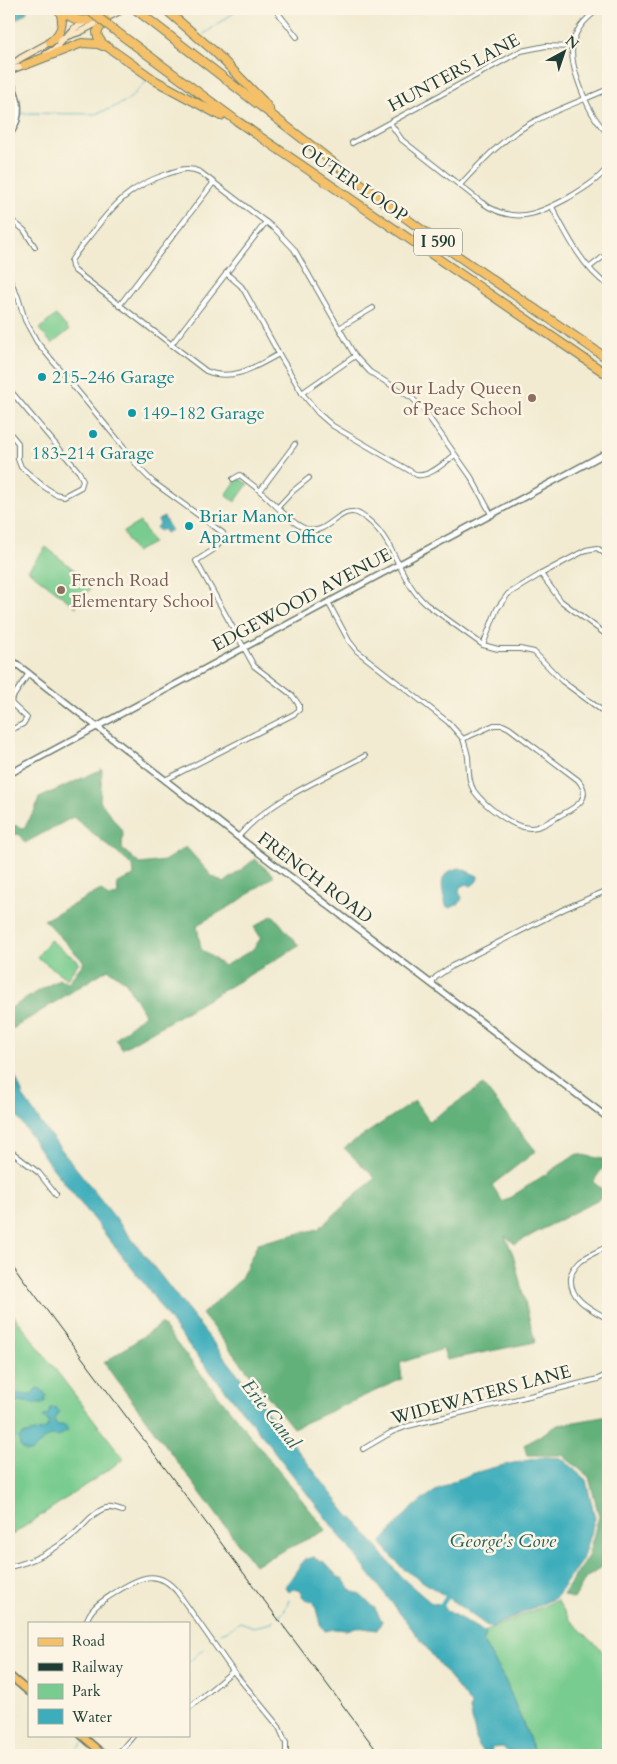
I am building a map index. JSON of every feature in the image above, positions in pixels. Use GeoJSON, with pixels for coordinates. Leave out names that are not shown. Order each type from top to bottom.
{"type":"FeatureCollection","features":[{"type":"Feature","properties":{"kind":"highway"},"geometry":{"type":"LineString","coordinates":[[59,9],[78,21],[84,22],[92,19]]}},
{"type":"Feature","properties":{"kind":"highway"},"geometry":{"type":"LineString","coordinates":[[50,42],[58,35],[62,27],[59,9]]}},
{"type":"Feature","properties":{"kind":"highway","name":"OUTER LOOP"},"geometry":{"type":"LineString","coordinates":[[87,9],[237,121],[608,375]]}},
{"type":"Feature","properties":{"kind":"highway","name":"OUTER LOOP"},"geometry":{"type":"LineString","coordinates":[[135,9],[422,230],[608,359]]}},
{"type":"Feature","properties":{"kind":"highway"},"geometry":{"type":"LineString","coordinates":[[165,9],[183,23],[240,76],[274,116]]}},
{"type":"Feature","properties":{"kind":"highway"},"geometry":{"type":"LineString","coordinates":[[171,9],[183,23]]}},
{"type":"Feature","properties":{"kind":"highway"},"geometry":{"type":"LineString","coordinates":[[106,19],[98,29],[97,34],[102,43],[163,85],[223,117],[237,121]]}},
{"type":"Feature","properties":{"kind":"highway"},"geometry":{"type":"LineString","coordinates":[[25,65],[82,43],[98,44],[114,51]]}},
{"type":"Feature","properties":{"kind":"main road"},"geometry":{"type":"LineString","coordinates":[[9,71],[54,50],[74,28],[111,9]]}},
{"type":"Feature","properties":{"kind":"main road"},"geometry":{"type":"LineString","coordinates":[[9,67],[19,59],[50,42],[80,32],[124,9]]}},
{"type":"Feature","properties":{"kind":"main road"},"geometry":{"type":"LineString","coordinates":[[9,1675],[28,1691]]}},
{"type":"Feature","properties":{"kind":"main road"},"geometry":{"type":"LineString","coordinates":[[82,1736],[104,1755]]}},
{"type":"Feature","properties":{"kind":"street"},"geometry":{"type":"LineString","coordinates":[[275,9],[296,37]]}},
{"type":"Feature","properties":{"kind":"street"},"geometry":{"type":"LineString","coordinates":[[599,9],[583,22],[577,31],[572,46],[573,69],[585,99],[596,119],[608,133]]}},
{"type":"Feature","properties":{"kind":"street","name":"HUNTERS LANE"},"geometry":{"type":"LineString","coordinates":[[352,143],[521,51],[546,46],[572,46]]}},
{"type":"Feature","properties":{"kind":"street"},"geometry":{"type":"LineString","coordinates":[[9,78],[19,105],[19,114],[14,128],[9,135]]}},
{"type":"Feature","properties":{"kind":"street"},"geometry":{"type":"LineString","coordinates":[[460,186],[482,161],[515,133],[534,122],[608,89]]}},
{"type":"Feature","properties":{"kind":"street"},"geometry":{"type":"LineString","coordinates":[[390,122],[402,140],[487,206],[502,213],[523,216],[552,207],[591,184],[608,167]]}},
{"type":"Feature","properties":{"kind":"street"},"geometry":{"type":"LineString","coordinates":[[279,354],[243,372],[224,376],[210,373],[200,368],[75,271],[71,264],[74,256],[106,214],[122,197],[155,178],[186,168],[197,170],[282,235],[300,256],[355,356],[370,372],[420,405],[456,455],[492,514]]}},
{"type":"Feature","properties":{"kind":"street"},"geometry":{"type":"LineString","coordinates":[[119,306],[214,182]]}},
{"type":"Feature","properties":{"kind":"street"},"geometry":{"type":"LineString","coordinates":[[552,207],[572,244],[590,267],[608,285]]}},
{"type":"Feature","properties":{"kind":"street"},"geometry":{"type":"LineString","coordinates":[[9,218],[27,233],[35,247]]}},
{"type":"Feature","properties":{"kind":"street"},"geometry":{"type":"LineString","coordinates":[[171,346],[266,222]]}},
{"type":"Feature","properties":{"kind":"street"},"geometry":{"type":"LineString","coordinates":[[590,267],[608,253]]}},
{"type":"Feature","properties":{"kind":"street"},"geometry":{"type":"LineString","coordinates":[[226,273],[245,292],[302,393],[318,413],[333,426],[411,473],[422,476],[456,455]]}},
{"type":"Feature","properties":{"kind":"street"},"geometry":{"type":"LineString","coordinates":[[9,278],[18,297],[25,320],[37,342],[139,468],[153,482],[223,533],[224,537],[213,550],[196,561],[254,666],[296,699],[299,705],[299,710],[294,714],[165,780]]}},
{"type":"Feature","properties":{"kind":"street"},"geometry":{"type":"LineString","coordinates":[[339,328],[373,308]]}},
{"type":"Feature","properties":{"kind":"street"},"geometry":{"type":"LineString","coordinates":[[302,393],[355,356]]}},
{"type":"Feature","properties":{"kind":"street"},"geometry":{"type":"LineString","coordinates":[[9,389],[79,472],[83,480],[81,486],[69,494],[61,496],[42,486],[21,467],[18,456],[18,443],[9,432]]}},
{"type":"Feature","properties":{"kind":"street"},"geometry":{"type":"LineString","coordinates":[[260,491],[295,444]]}},
{"type":"Feature","properties":{"kind":"street","name":"EDGEWOOD AVENUE"},"geometry":{"type":"LineString","coordinates":[[9,774],[607,454]]}},
{"type":"Feature","properties":{"kind":"street"},"geometry":{"type":"LineString","coordinates":[[233,479],[240,475],[296,523],[312,531],[321,528],[348,512],[360,513],[377,527],[419,598],[483,645],[498,649],[520,648],[534,652],[562,681],[608,715]]}},
{"type":"Feature","properties":{"kind":"street"},"geometry":{"type":"LineString","coordinates":[[278,507],[293,491],[310,478]]}},
{"type":"Feature","properties":{"kind":"street"},"geometry":{"type":"LineString","coordinates":[[483,645],[502,601],[513,590],[591,548],[597,548],[608,556]]}},
{"type":"Feature","properties":{"kind":"street"},"geometry":{"type":"LineString","coordinates":[[541,574],[561,601],[608,636]]}},
{"type":"Feature","properties":{"kind":"street"},"geometry":{"type":"LineString","coordinates":[[328,602],[349,642],[357,652],[448,722],[463,739],[467,752],[470,781],[474,791],[487,805],[516,824],[529,828],[538,827],[576,807],[581,801],[583,791],[578,780],[506,726],[494,725],[463,739]]}},
{"type":"Feature","properties":{"kind":"street","name":"FRENCH ROAD"},"geometry":{"type":"LineString","coordinates":[[9,658],[238,837],[608,1118]]}},
{"type":"Feature","properties":{"kind":"street"},"geometry":{"type":"LineString","coordinates":[[9,731],[24,724],[27,718],[12,704],[11,700],[29,673]]}},
{"type":"Feature","properties":{"kind":"street"},"geometry":{"type":"LineString","coordinates":[[238,837],[253,821],[270,808],[365,756]]}},
{"type":"Feature","properties":{"kind":"street"},"geometry":{"type":"LineString","coordinates":[[431,983],[436,977],[452,966],[564,909],[608,890]]}},
{"type":"Feature","properties":{"kind":"street"},"geometry":{"type":"LineString","coordinates":[[9,1150],[39,1173],[56,1195]]}},
{"type":"Feature","properties":{"kind":"street"},"geometry":{"type":"LineString","coordinates":[[608,1246],[577,1265],[572,1273],[572,1283],[574,1294],[581,1302],[608,1320]]}},
{"type":"Feature","properties":{"kind":"street","name":"WIDEWATERS LANE"},"geometry":{"type":"LineString","coordinates":[[363,1449],[392,1432],[408,1426],[598,1379],[608,1374]]}},
{"type":"Feature","properties":{"kind":"street"},"geometry":{"type":"LineString","coordinates":[[9,1567],[29,1561],[52,1550],[70,1538],[92,1516],[103,1509],[108,1508],[122,1511]]}},
{"type":"Feature","properties":{"kind":"street"},"geometry":{"type":"LineString","coordinates":[[86,1622],[97,1605],[130,1583],[146,1577],[158,1578],[167,1582],[174,1588],[233,1671],[283,1732],[286,1743],[286,1755]]}},
{"type":"Feature","properties":{"kind":"street"},"geometry":{"type":"LineString","coordinates":[[190,1707],[233,1671]]}},
{"type":"Feature","properties":{"kind":"street"},"geometry":{"type":"LineString","coordinates":[[116,1755],[133,1736]]}},
{"type":"Feature","properties":{"kind":"green space"},"geometry":{"type":"Polygon","coordinates":[[[56,315],[69,330],[52,344],[39,329],[56,315]]]}},
{"type":"Feature","properties":{"kind":"green space"},"geometry":{"type":"Polygon","coordinates":[[[238,478],[248,484],[235,502],[226,495],[238,478]]]}},
{"type":"Feature","properties":{"kind":"green space"},"geometry":{"type":"Polygon","coordinates":[[[140,522],[153,543],[135,552],[123,532],[140,522]]]}},
{"type":"Feature","properties":{"kind":"green space"},"geometry":{"type":"Polygon","coordinates":[[[46,547],[93,585],[76,607],[28,570],[46,547]]]}},
{"type":"Feature","properties":{"kind":"green space"},"geometry":{"type":"Polygon","coordinates":[[[102,769],[100,801],[123,832],[122,849],[140,864],[164,861],[186,847],[212,876],[224,883],[255,859],[274,876],[236,903],[197,925],[201,949],[224,966],[252,950],[261,938],[254,927],[273,915],[299,946],[122,1049],[116,1039],[144,1014],[125,981],[108,969],[9,1031],[9,1009],[59,979],[68,983],[84,962],[44,920],[101,890],[108,897],[118,895],[117,883],[134,876],[133,866],[73,817],[25,843],[19,834],[9,836],[9,824],[24,828],[35,810],[39,798],[102,769]]]}},
{"type":"Feature","properties":{"kind":"green space"},"geometry":{"type":"Polygon","coordinates":[[[50,940],[79,962],[67,979],[37,957],[50,940]]]}},
{"type":"Feature","properties":{"kind":"green space"},"geometry":{"type":"Polygon","coordinates":[[[483,1085],[536,1151],[492,1185],[503,1202],[577,1154],[608,1160],[593,1182],[608,1194],[515,1244],[505,1236],[513,1254],[535,1342],[447,1360],[443,1349],[400,1363],[402,1379],[293,1428],[202,1314],[240,1280],[258,1243],[318,1229],[375,1178],[344,1148],[415,1101],[429,1121],[483,1085]]]}},
{"type":"Feature","properties":{"kind":"green space"},"geometry":{"type":"Polygon","coordinates":[[[9,1309],[124,1459],[9,1537],[9,1309]]]}},
{"type":"Feature","properties":{"kind":"green space"},"geometry":{"type":"Polygon","coordinates":[[[161,1324],[326,1530],[254,1565],[104,1363],[161,1324]]]}},
{"type":"Feature","properties":{"kind":"green space"},"geometry":{"type":"Polygon","coordinates":[[[608,1416],[608,1563],[586,1578],[574,1599],[563,1595],[588,1556],[599,1516],[589,1477],[562,1455],[527,1455],[524,1445],[558,1425],[608,1416]]]}},
{"type":"Feature","properties":{"kind":"green space"},"geometry":{"type":"Polygon","coordinates":[[[557,1600],[570,1620],[608,1656],[608,1755],[536,1755],[505,1680],[483,1642],[486,1635],[484,1632],[557,1600]]]}},
{"type":"Feature","properties":{"kind":"water"},"geometry":{"type":"Polygon","coordinates":[[[9,9],[27,9],[27,12],[9,25],[9,9]]]}},
{"type":"Feature","properties":{"kind":"water"},"geometry":{"type":"Polygon","coordinates":[[[164,517],[171,530],[166,533],[163,529],[159,531],[156,527],[160,524],[158,520],[164,517]]]}},
{"type":"Feature","properties":{"kind":"water"},"geometry":{"type":"Polygon","coordinates":[[[460,868],[478,876],[477,880],[471,886],[466,884],[460,887],[459,892],[462,898],[459,904],[450,908],[446,906],[442,882],[447,873],[460,868]]]}},
{"type":"Feature","properties":{"kind":"water"},"geometry":{"type":"Polygon","coordinates":[[[9,1068],[15,1076],[24,1098],[46,1130],[349,1516],[354,1519],[401,1577],[430,1602],[443,1605],[446,1610],[484,1632],[486,1635],[483,1642],[505,1680],[536,1755],[510,1755],[503,1747],[491,1748],[493,1755],[482,1755],[482,1750],[478,1747],[470,1710],[471,1705],[257,1429],[178,1332],[146,1286],[48,1162],[9,1104],[9,1068]]]}},
{"type":"Feature","properties":{"kind":"water"},"geometry":{"type":"Polygon","coordinates":[[[37,1388],[41,1389],[46,1395],[45,1402],[42,1404],[23,1402],[9,1406],[9,1397],[12,1395],[31,1395],[37,1388]]]}},
{"type":"Feature","properties":{"kind":"water"},"geometry":{"type":"Polygon","coordinates":[[[52,1407],[60,1412],[54,1419],[57,1425],[65,1425],[68,1430],[58,1437],[46,1438],[31,1452],[22,1449],[19,1441],[22,1435],[46,1429],[49,1423],[43,1417],[49,1414],[49,1409],[52,1407]]]}},
{"type":"Feature","properties":{"kind":"water","name":"George's Cove"},"geometry":{"type":"Polygon","coordinates":[[[545,1457],[561,1458],[586,1480],[595,1518],[582,1560],[555,1598],[490,1628],[450,1599],[403,1569],[381,1543],[410,1510],[430,1495],[460,1478],[476,1472],[545,1457]]]}},
{"type":"Feature","properties":{"kind":"water"},"geometry":{"type":"Polygon","coordinates":[[[313,1557],[324,1562],[338,1577],[342,1578],[352,1591],[359,1594],[374,1607],[382,1621],[377,1630],[356,1627],[347,1630],[334,1629],[325,1631],[320,1624],[314,1601],[311,1602],[302,1597],[301,1591],[293,1589],[289,1592],[285,1587],[304,1560],[313,1557]]]}},
{"type":"Feature","properties":{"kind":"waterway"},"geometry":{"type":"LineString","coordinates":[[204,34],[239,9]]}},
{"type":"Feature","properties":{"kind":"waterway"},"geometry":{"type":"LineString","coordinates":[[19,113],[95,114],[128,100],[146,82]]}},
{"type":"Feature","properties":{"kind":"waterway"},"geometry":{"type":"LineString","coordinates":[[9,112],[15,112]]}},
{"type":"Feature","properties":{"kind":"waterway"},"geometry":{"type":"LineString","coordinates":[[9,1438],[21,1437]]}},
{"type":"Feature","properties":{"kind":"waterway"},"geometry":{"type":"LineString","coordinates":[[442,1605],[447,1597]]}},
{"type":"Feature","properties":{"kind":"waterway"},"geometry":{"type":"LineString","coordinates":[[278,1616],[284,1612],[289,1600]]}},
{"type":"Feature","properties":{"kind":"waterway"},"geometry":{"type":"LineString","coordinates":[[221,1633],[240,1622],[254,1627],[271,1623],[273,1620]]}},
{"type":"Feature","properties":{"kind":"waterway"},"geometry":{"type":"LineString","coordinates":[[190,1661],[203,1649]]}},
{"type":"Feature","properties":{"kind":"waterway"},"geometry":{"type":"LineString","coordinates":[[72,1755],[83,1742]]}},
{"type":"Feature","properties":{"kind":"railway"},"geometry":{"type":"LineString","coordinates":[[9,1260],[380,1755]]}},
{"type":"Feature","properties":{"kind":"place","name":"215-246 Garage"},"geometry":{"type":"Point","coordinates":[42,377]}},
{"type":"Feature","properties":{"kind":"place","name":"Our Lady Queen of Peace School"},"geometry":{"type":"Point","coordinates":[532,398]}},
{"type":"Feature","properties":{"kind":"place","name":"149-182 Garage"},"geometry":{"type":"Point","coordinates":[132,413]}},
{"type":"Feature","properties":{"kind":"place","name":"183-214 Garage"},"geometry":{"type":"Point","coordinates":[93,434]}},
{"type":"Feature","properties":{"kind":"place","name":"Briar Manor Apartment Office"},"geometry":{"type":"Point","coordinates":[189,526]}},
{"type":"Feature","properties":{"kind":"place","name":"French Road Elementary School"},"geometry":{"type":"Point","coordinates":[61,590]}},
{"type":"Feature","properties":{"kind":"water label","name":"Erie Canal"},"geometry":{"type":"Point","coordinates":[271,1414]}}]}
